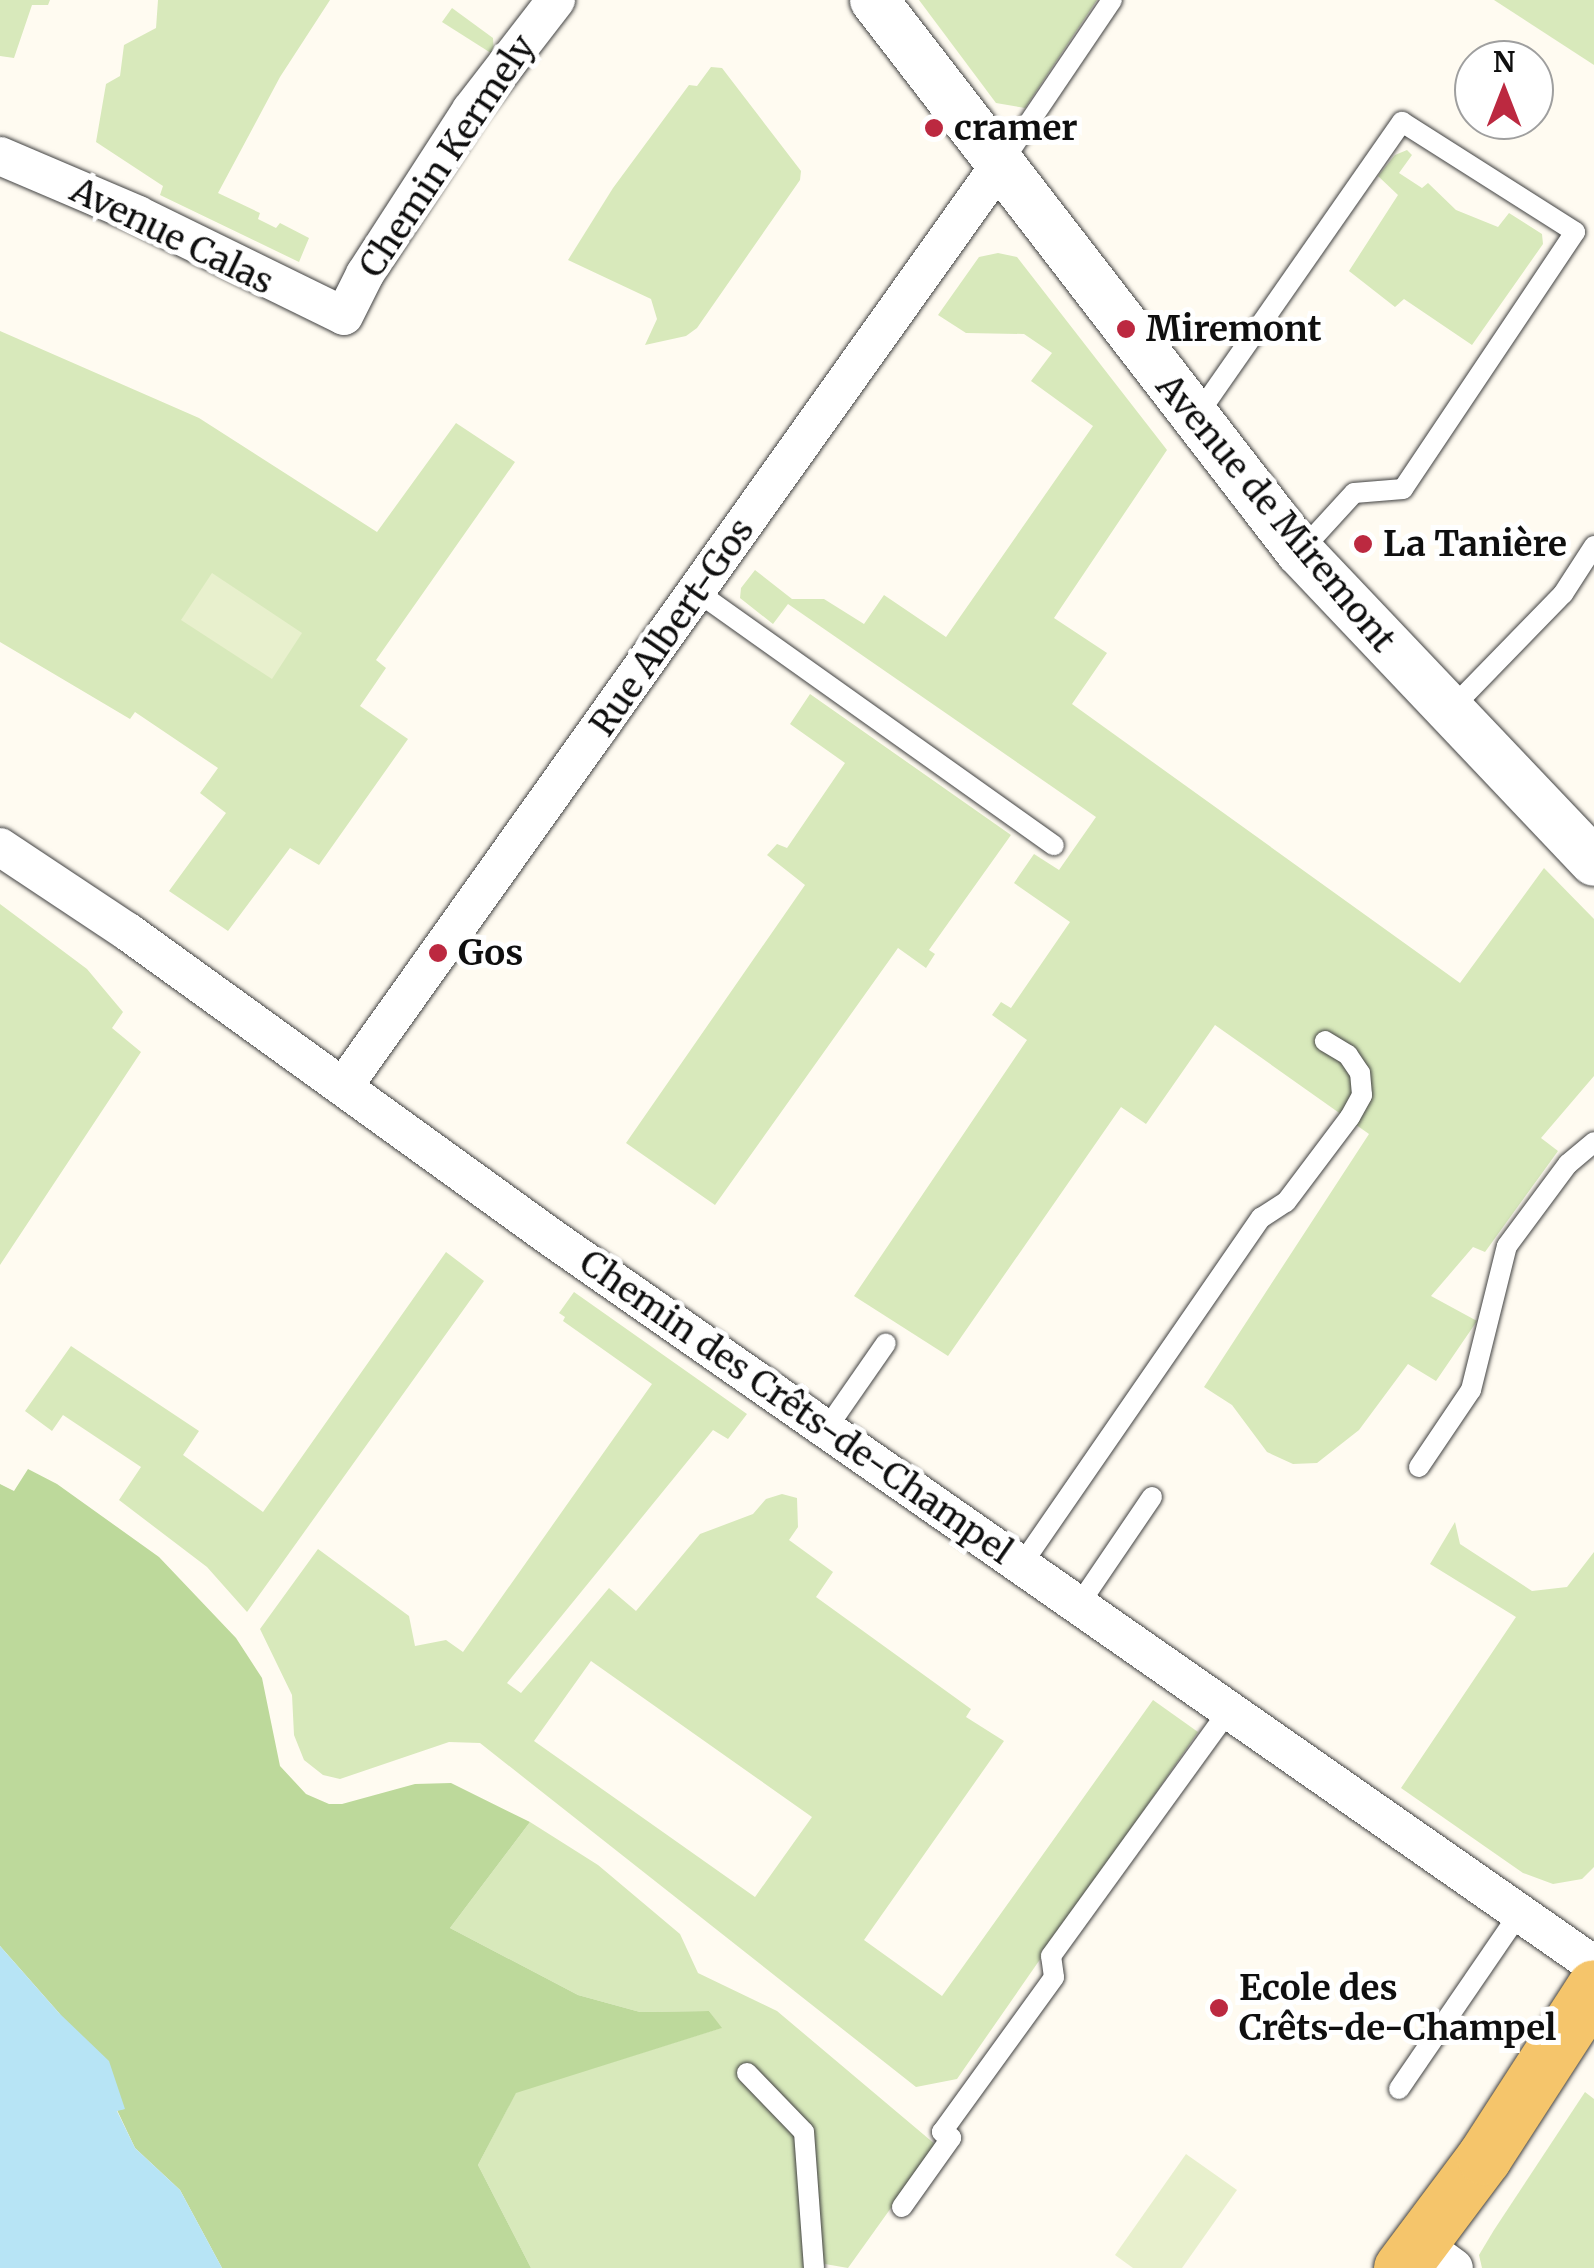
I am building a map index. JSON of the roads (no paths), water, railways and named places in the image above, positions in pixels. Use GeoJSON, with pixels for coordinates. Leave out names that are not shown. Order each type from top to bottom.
{"type":"FeatureCollection","features":[{"type":"Feature","properties":{"kind":"main road"},"geometry":{"type":"LineString","coordinates":[[1425,2260],[1484,2157],[1594,1986]]}},
{"type":"Feature","properties":{"kind":"street","name":"Chemin Kermely"},"geometry":{"type":"LineString","coordinates":[[344,316],[365,274],[472,110],[556,0]]}},
{"type":"Feature","properties":{"kind":"street","name":"Avenue de Miremont"},"geometry":{"type":"LineString","coordinates":[[874,0],[1300,552],[1594,862]]}},
{"type":"Feature","properties":{"kind":"street","name":"Avenue Calas"},"geometry":{"type":"LineString","coordinates":[[0,156],[138,214],[344,316]]}},
{"type":"Feature","properties":{"kind":"street","name":"Rue Albert-Gos"},"geometry":{"type":"LineString","coordinates":[[343,1087],[1000,166]]}},
{"type":"Feature","properties":{"kind":"street","name":"Chemin des Crêts-de-Champel"},"geometry":{"type":"LineString","coordinates":[[0,847],[128,932],[1594,1965]]}},
{"type":"Feature","properties":{"kind":"lane"},"geometry":{"type":"LineString","coordinates":[[1000,166],[1112,0]]}},
{"type":"Feature","properties":{"kind":"lane"},"geometry":{"type":"LineString","coordinates":[[1194,419],[1402,122],[1575,232],[1403,489],[1354,493],[1300,552]]}},
{"type":"Feature","properties":{"kind":"lane"},"geometry":{"type":"LineString","coordinates":[[1448,711],[1563,594],[1594,546]]}},
{"type":"Feature","properties":{"kind":"lane"},"geometry":{"type":"LineString","coordinates":[[696,591],[1054,845]]}},
{"type":"Feature","properties":{"kind":"lane"},"geometry":{"type":"LineString","coordinates":[[1022,1564],[1262,1218],[1286,1202],[1350,1117],[1362,1095],[1360,1073],[1348,1055],[1326,1041]]}},
{"type":"Feature","properties":{"kind":"lane"},"geometry":{"type":"LineString","coordinates":[[1419,1467],[1471,1390],[1506,1246],[1568,1164],[1594,1142]]}},
{"type":"Feature","properties":{"kind":"lane"},"geometry":{"type":"LineString","coordinates":[[827,1428],[886,1343]]}},
{"type":"Feature","properties":{"kind":"lane"},"geometry":{"type":"LineString","coordinates":[[1080,1604],[1152,1497]]}},
{"type":"Feature","properties":{"kind":"lane"},"geometry":{"type":"LineString","coordinates":[[902,2206],[951,2138],[942,2132],[1054,1976],[1052,1956],[1230,1709]]}},
{"type":"Feature","properties":{"kind":"lane"},"geometry":{"type":"LineString","coordinates":[[1399,2089],[1518,1915]]}},
{"type":"Feature","properties":{"kind":"lane"},"geometry":{"type":"LineString","coordinates":[[747,2073],[804,2132],[814,2268]]}},
{"type":"Feature","properties":{"kind":"water"},"geometry":{"type":"Polygon","coordinates":[[[0,1946],[59,2013],[109,2061],[125,2109],[117,2111],[135,2148],[180,2190],[222,2268],[0,2268],[0,1946]]]}},
{"type":"Feature","properties":{"kind":"place","name":"cramer"},"geometry":{"type":"Point","coordinates":[934,128]}},
{"type":"Feature","properties":{"kind":"place","name":"Miremont"},"geometry":{"type":"Point","coordinates":[1126,329]}},
{"type":"Feature","properties":{"kind":"place","name":"La Tanière"},"geometry":{"type":"Point","coordinates":[1363,544]}},
{"type":"Feature","properties":{"kind":"place","name":"Gos"},"geometry":{"type":"Point","coordinates":[438,953]}},
{"type":"Feature","properties":{"kind":"place","name":"Ecole des Crêts-de-Champel"},"geometry":{"type":"Point","coordinates":[1219,2008]}}]}
